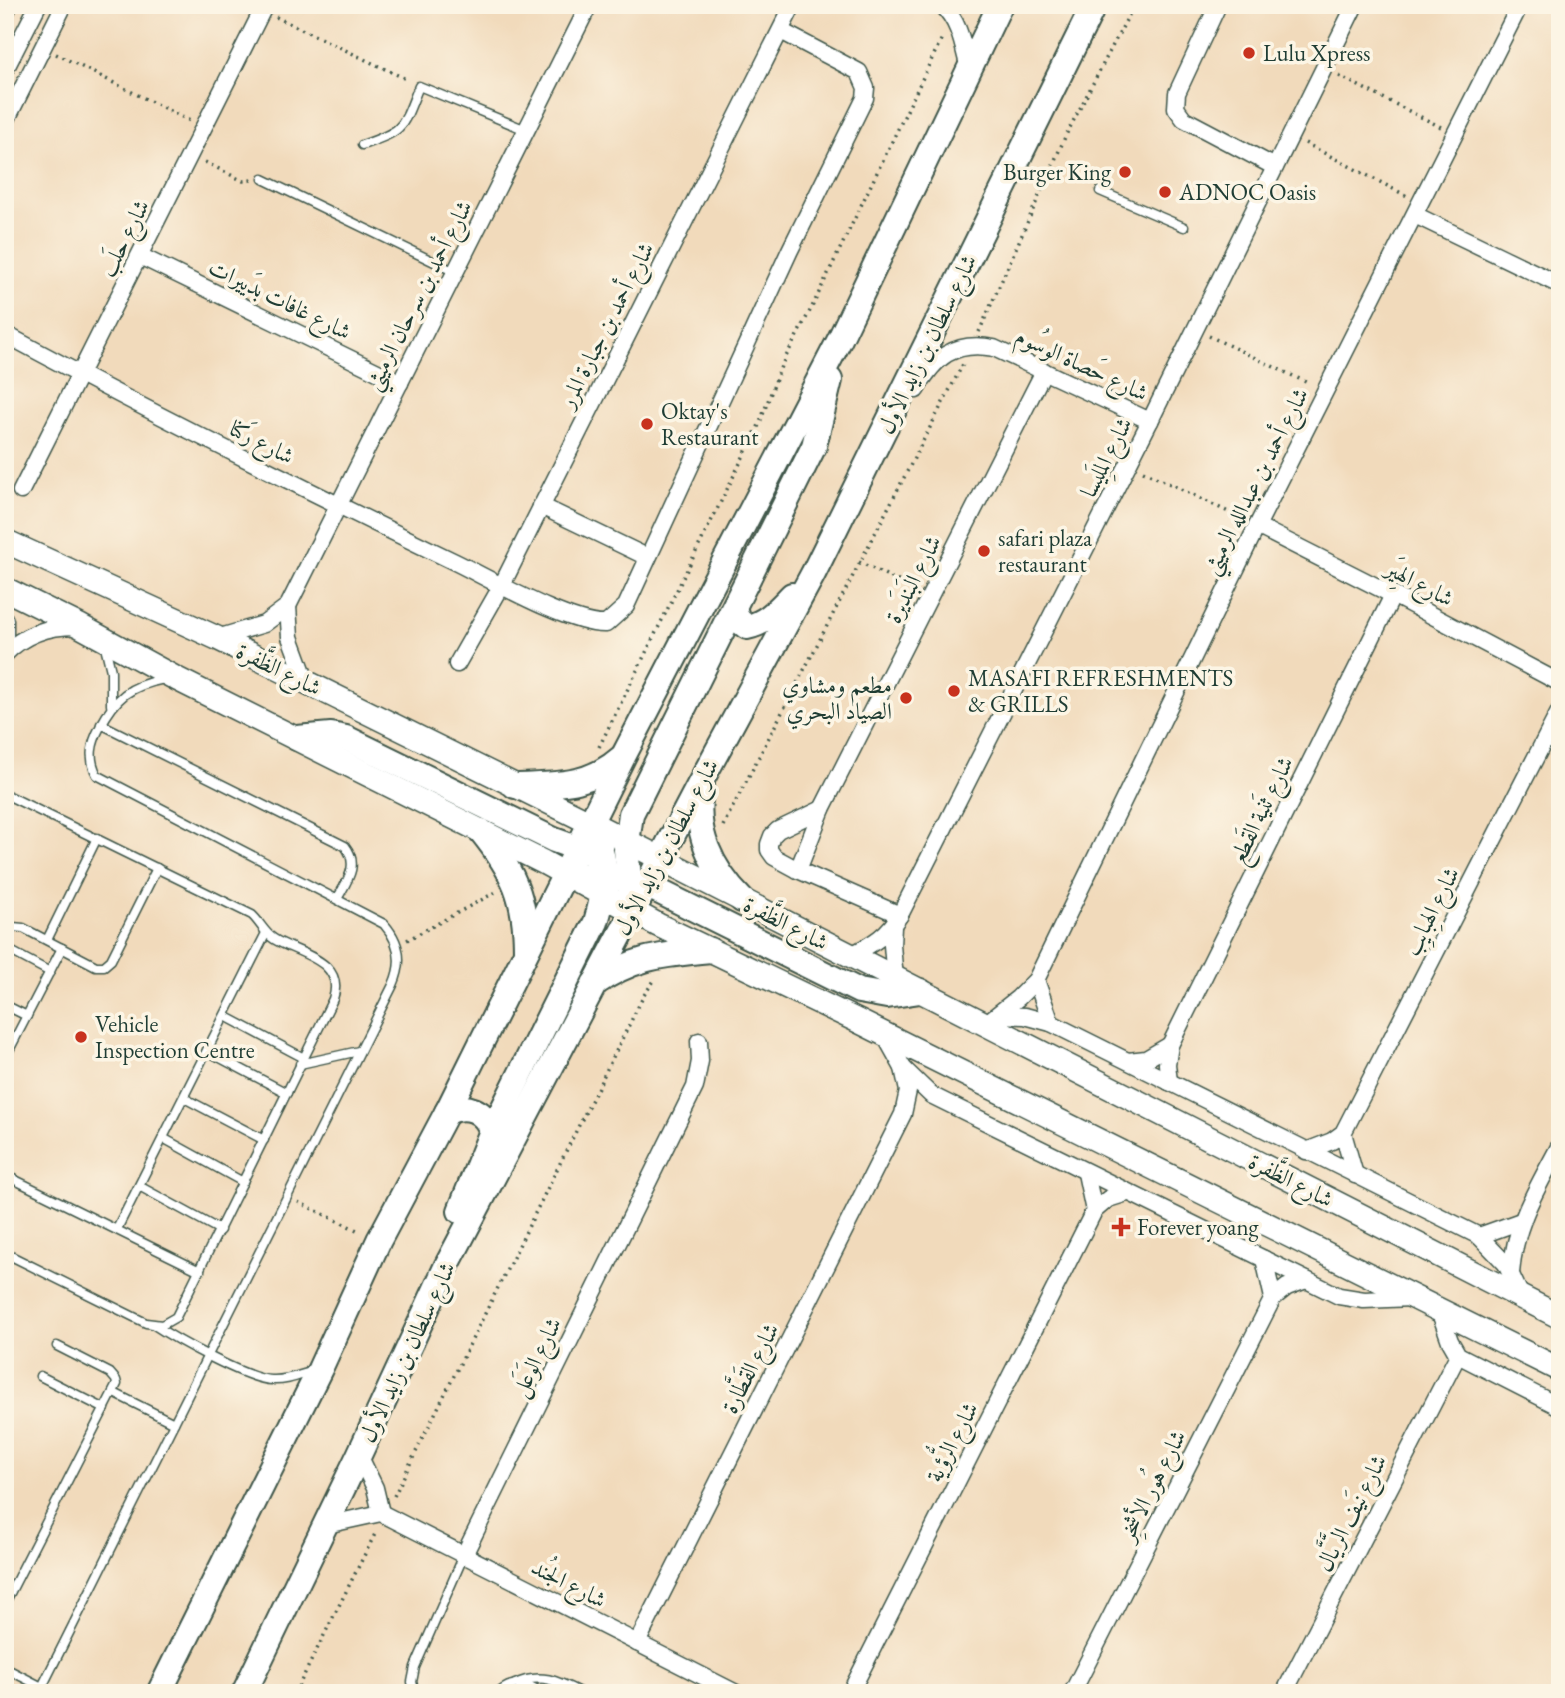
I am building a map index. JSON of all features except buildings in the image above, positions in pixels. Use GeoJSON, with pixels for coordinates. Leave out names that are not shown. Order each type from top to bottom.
{"type":"FeatureCollection","features":[{"type":"Feature","properties":{"kind":"main road"},"geometry":{"type":"LineString","coordinates":[[159,1693],[320,1369],[379,1240],[567,874],[624,755],[839,341],[1000,5]]}},
{"type":"Feature","properties":{"kind":"main road","name":"شارع سلطان بن زايد الأول"},"geometry":{"type":"LineString","coordinates":[[244,1693],[447,1265],[633,911],[620,870],[660,859],[813,573],[1094,5]]}},
{"type":"Feature","properties":{"kind":"main road"},"geometry":{"type":"LineString","coordinates":[[447,1265],[462,1205],[492,1131],[620,870],[631,814],[814,446],[839,341]]}},
{"type":"Feature","properties":{"kind":"main road","name":"شارع الظَّفرة"},"geometry":{"type":"LineString","coordinates":[[5,541],[217,638],[591,823]]}},
{"type":"Feature","properties":{"kind":"main road"},"geometry":{"type":"LineString","coordinates":[[734,608],[738,620],[747,627],[758,625],[773,615],[813,573]]}},
{"type":"Feature","properties":{"kind":"main road"},"geometry":{"type":"LineString","coordinates":[[5,589],[177,679],[567,874],[620,870]]}},
{"type":"Feature","properties":{"kind":"main road"},"geometry":{"type":"LineString","coordinates":[[297,738],[331,736],[354,741],[554,840],[579,849],[859,991],[887,996],[920,992]]}},
{"type":"Feature","properties":{"kind":"main road"},"geometry":{"type":"LineString","coordinates":[[515,786],[582,781],[606,771],[624,755]]}},
{"type":"Feature","properties":{"kind":"main road"},"geometry":{"type":"LineString","coordinates":[[707,769],[701,795],[700,822],[706,848],[727,885],[742,900]]}},
{"type":"Feature","properties":{"kind":"main road"},"geometry":{"type":"LineString","coordinates":[[591,823],[620,870],[633,911],[1560,1370]]}},
{"type":"Feature","properties":{"kind":"main road"},"geometry":{"type":"LineString","coordinates":[[481,831],[502,856],[516,885],[523,907],[526,951]]}},
{"type":"Feature","properties":{"kind":"main road","name":"شارع الظَّفرة"},"geometry":{"type":"LineString","coordinates":[[620,870],[660,859],[920,992],[991,1020],[1560,1317]]}},
{"type":"Feature","properties":{"kind":"main road"},"geometry":{"type":"LineString","coordinates":[[594,984],[612,971],[650,957],[710,950]]}},
{"type":"Feature","properties":{"kind":"main road"},"geometry":{"type":"LineString","coordinates":[[446,1112],[465,1107],[474,1109],[488,1122],[492,1131]]}},
{"type":"Feature","properties":{"kind":"street"},"geometry":{"type":"LineString","coordinates":[[5,70],[38,5]]}},
{"type":"Feature","properties":{"kind":"street"},"geometry":{"type":"LineString","coordinates":[[5,123],[64,5]]}},
{"type":"Feature","properties":{"kind":"street","name":"شارع أحمد بن جبارة المرر"},"geometry":{"type":"LineString","coordinates":[[457,664],[502,585],[793,5]]}},
{"type":"Feature","properties":{"kind":"street"},"geometry":{"type":"LineString","coordinates":[[942,5],[951,14],[958,28],[969,69]]}},
{"type":"Feature","properties":{"kind":"street"},"geometry":{"type":"LineString","coordinates":[[1219,5],[1177,93],[1176,107],[1184,119],[1275,167]]}},
{"type":"Feature","properties":{"kind":"street","name":"شارع المِلَيسا"},"geometry":{"type":"LineString","coordinates":[[849,956],[879,939],[896,921],[1150,421],[1355,5]]}},
{"type":"Feature","properties":{"kind":"street","name":"شارع أحمد بن عبدالله الرميثي"},"geometry":{"type":"LineString","coordinates":[[991,1020],[1036,980],[1257,527],[1520,5]]}},
{"type":"Feature","properties":{"kind":"street","name":"شارع أحمد بن سرحان الرميثي"},"geometry":{"type":"LineString","coordinates":[[217,638],[264,624],[288,606],[587,6]]}},
{"type":"Feature","properties":{"kind":"street","name":"شارع حلَب"},"geometry":{"type":"LineString","coordinates":[[21,491],[264,8]]}},
{"type":"Feature","properties":{"kind":"street","name":"شارع رَكنا"},"geometry":{"type":"LineString","coordinates":[[5,334],[338,506],[582,621],[606,624],[626,606],[790,250],[865,98],[864,79],[859,72],[781,31]]}},
{"type":"Feature","properties":{"kind":"street"},"geometry":{"type":"LineString","coordinates":[[1418,209],[1560,285]]}},
{"type":"Feature","properties":{"kind":"street","name":"شارع غافات بدَييرات"},"geometry":{"type":"LineString","coordinates":[[141,256],[400,383]]}},
{"type":"Feature","properties":{"kind":"street"},"geometry":{"type":"LineString","coordinates":[[857,484],[881,453],[929,368],[942,355],[972,346]]}},
{"type":"Feature","properties":{"kind":"street","name":"شارع حَصاة الوسُوم"},"geometry":{"type":"LineString","coordinates":[[972,346],[994,348],[1150,421]]}},
{"type":"Feature","properties":{"kind":"street","name":"شارع البَندَيرة"},"geometry":{"type":"LineString","coordinates":[[798,870],[822,808],[1044,371]]}},
{"type":"Feature","properties":{"kind":"street"},"geometry":{"type":"LineString","coordinates":[[541,506],[647,557]]}},
{"type":"Feature","properties":{"kind":"street","name":"شارع الهِيَر"},"geometry":{"type":"LineString","coordinates":[[1257,527],[1560,683]]}},
{"type":"Feature","properties":{"kind":"street","name":"شارع ثَنية القَطع"},"geometry":{"type":"LineString","coordinates":[[1169,1082],[1167,1064],[1170,1045],[1393,595]]}},
{"type":"Feature","properties":{"kind":"street"},"geometry":{"type":"LineString","coordinates":[[288,606],[290,637],[307,683]]}},
{"type":"Feature","properties":{"kind":"street"},"geometry":{"type":"LineString","coordinates":[[5,620],[5,636]]}},
{"type":"Feature","properties":{"kind":"street"},"geometry":{"type":"LineString","coordinates":[[5,654],[25,638],[43,630],[80,626]]}},
{"type":"Feature","properties":{"kind":"street","name":"شارع الهِبايِب"},"geometry":{"type":"LineString","coordinates":[[1343,1133],[1560,710]]}},
{"type":"Feature","properties":{"kind":"street"},"geometry":{"type":"LineString","coordinates":[[822,808],[778,830],[772,836],[769,850],[774,857],[896,921]]}},
{"type":"Feature","properties":{"kind":"street","name":"شارع المِلَيسا"},"geometry":{"type":"LineString","coordinates":[[895,979],[892,962],[896,921]]}},
{"type":"Feature","properties":{"kind":"street"},"geometry":{"type":"LineString","coordinates":[[1036,980],[1051,1023]]}},
{"type":"Feature","properties":{"kind":"street"},"geometry":{"type":"LineString","coordinates":[[991,1020],[1025,1016],[1051,1023],[1479,1236],[1511,1273],[1522,1298]]}},
{"type":"Feature","properties":{"kind":"street"},"geometry":{"type":"LineString","coordinates":[[884,1034],[903,1068],[930,1095],[1086,1173],[1339,1297],[1352,1300],[1415,1298]]}},
{"type":"Feature","properties":{"kind":"street","name":"شارع الوَعَل"},"geometry":{"type":"LineString","coordinates":[[464,1555],[695,1087],[700,1061],[699,1041]]}},
{"type":"Feature","properties":{"kind":"street"},"geometry":{"type":"LineString","coordinates":[[1128,1061],[1146,1059],[1170,1045]]}},
{"type":"Feature","properties":{"kind":"street","name":"شارع القَطَّارة"},"geometry":{"type":"LineString","coordinates":[[637,1643],[904,1114],[908,1091],[903,1068]]}},
{"type":"Feature","properties":{"kind":"street"},"geometry":{"type":"LineString","coordinates":[[904,1114],[927,1105],[952,1106]]}},
{"type":"Feature","properties":{"kind":"street"},"geometry":{"type":"LineString","coordinates":[[1306,1151],[1343,1133],[1355,1175]]}},
{"type":"Feature","properties":{"kind":"street"},"geometry":{"type":"LineString","coordinates":[[1511,1273],[1521,1221],[1560,1145]]}},
{"type":"Feature","properties":{"kind":"street"},"geometry":{"type":"LineString","coordinates":[[1086,1173],[1094,1211],[1108,1199],[1127,1193]]}},
{"type":"Feature","properties":{"kind":"street","name":"شارع الرُّؤية"},"geometry":{"type":"LineString","coordinates":[[850,1693],[1094,1211]]}},
{"type":"Feature","properties":{"kind":"street"},"geometry":{"type":"LineString","coordinates":[[1479,1236],[1521,1221]]}},
{"type":"Feature","properties":{"kind":"street"},"geometry":{"type":"LineString","coordinates":[[1264,1259],[1273,1298],[1287,1287],[1306,1280]]}},
{"type":"Feature","properties":{"kind":"street","name":"شارع هُور الأشخِر"},"geometry":{"type":"LineString","coordinates":[[1072,1693],[1273,1298]]}},
{"type":"Feature","properties":{"kind":"street"},"geometry":{"type":"LineString","coordinates":[[1439,1310],[1450,1341],[1458,1354],[1560,1406]]}},
{"type":"Feature","properties":{"kind":"street","name":"شارع نَيف الرَّيَّال"},"geometry":{"type":"LineString","coordinates":[[1284,1693],[1458,1354]]}},
{"type":"Feature","properties":{"kind":"street"},"geometry":{"type":"LineString","coordinates":[[326,1525],[377,1520],[374,1488],[359,1455]]}},
{"type":"Feature","properties":{"kind":"street","name":"شارع الجُند"},"geometry":{"type":"LineString","coordinates":[[377,1520],[464,1555],[736,1693]]}},
{"type":"Feature","properties":{"kind":"lane"},"geometry":{"type":"LineString","coordinates":[[5,22],[14,5]]}},
{"type":"Feature","properties":{"kind":"lane"},"geometry":{"type":"LineString","coordinates":[[362,145],[398,130],[419,86],[526,130]]}},
{"type":"Feature","properties":{"kind":"lane"},"geometry":{"type":"LineString","coordinates":[[263,179],[456,272]]}},
{"type":"Feature","properties":{"kind":"lane"},"geometry":{"type":"LineString","coordinates":[[1100,191],[1184,227]]}},
{"type":"Feature","properties":{"kind":"lane"},"geometry":{"type":"LineString","coordinates":[[5,1668],[41,1690],[397,975],[399,965],[397,945],[384,924],[97,775],[93,768],[92,741],[111,705],[111,671],[103,639]]}},
{"type":"Feature","properties":{"kind":"lane"},"geometry":{"type":"LineString","coordinates":[[111,705],[142,685],[163,679],[177,679]]}},
{"type":"Feature","properties":{"kind":"lane"},"geometry":{"type":"LineString","coordinates":[[101,724],[345,846],[353,865],[337,899]]}},
{"type":"Feature","properties":{"kind":"lane"},"geometry":{"type":"LineString","coordinates":[[5,794],[251,915],[266,933],[278,941],[325,964],[335,979],[333,999],[176,1317],[162,1325],[154,1325]]}},
{"type":"Feature","properties":{"kind":"lane"},"geometry":{"type":"LineString","coordinates":[[47,940],[97,838]]}},
{"type":"Feature","properties":{"kind":"lane"},"geometry":{"type":"LineString","coordinates":[[5,929],[23,928],[96,966],[107,964],[157,868]]}},
{"type":"Feature","properties":{"kind":"lane"},"geometry":{"type":"LineString","coordinates":[[117,1229],[266,933]]}},
{"type":"Feature","properties":{"kind":"lane"},"geometry":{"type":"LineString","coordinates":[[5,948],[50,972]]}},
{"type":"Feature","properties":{"kind":"lane"},"geometry":{"type":"LineString","coordinates":[[6,1056],[62,948]]}},
{"type":"Feature","properties":{"kind":"lane"},"geometry":{"type":"LineString","coordinates":[[5,1005],[27,1016]]}},
{"type":"Feature","properties":{"kind":"lane"},"geometry":{"type":"LineString","coordinates":[[225,1016],[302,1061],[359,1051]]}},
{"type":"Feature","properties":{"kind":"lane"},"geometry":{"type":"LineString","coordinates":[[207,1051],[286,1093]]}},
{"type":"Feature","properties":{"kind":"lane"},"geometry":{"type":"LineString","coordinates":[[184,1098],[264,1140]]}},
{"type":"Feature","properties":{"kind":"lane"},"geometry":{"type":"LineString","coordinates":[[163,1139],[243,1182]]}},
{"type":"Feature","properties":{"kind":"lane"},"geometry":{"type":"LineString","coordinates":[[5,1175],[200,1271]]}},
{"type":"Feature","properties":{"kind":"lane"},"geometry":{"type":"LineString","coordinates":[[139,1186],[220,1230]]}},
{"type":"Feature","properties":{"kind":"lane"},"geometry":{"type":"LineString","coordinates":[[5,1252],[154,1325],[171,1337],[265,1380],[281,1380],[320,1369]]}},
{"type":"Feature","properties":{"kind":"lane"},"geometry":{"type":"LineString","coordinates":[[5,1603],[117,1384],[114,1376],[57,1346]]}},
{"type":"Feature","properties":{"kind":"lane"},"geometry":{"type":"LineString","coordinates":[[40,1376],[105,1409]]}},
{"type":"Feature","properties":{"kind":"lane"},"geometry":{"type":"LineString","coordinates":[[114,1393],[174,1423]]}},
{"type":"Feature","properties":{"kind":"lane","name":"شارع الوَعَل"},"geometry":{"type":"LineString","coordinates":[[415,1693],[412,1682],[415,1667],[464,1555]]}},
{"type":"Feature","properties":{"kind":"lane"},"geometry":{"type":"LineString","coordinates":[[498,1693],[506,1686],[529,1678],[543,1677],[558,1680],[581,1693]]}},
{"type":"Feature","properties":{"kind":"lane"},"geometry":{"type":"LineString","coordinates":[[515,1684],[533,1686],[541,1693]]}},
{"type":"Feature","properties":{"kind":"path"},"geometry":{"type":"LineString","coordinates":[[719,835],[972,346],[1066,135],[1134,5]]}},
{"type":"Feature","properties":{"kind":"path"},"geometry":{"type":"LineString","coordinates":[[264,8],[419,86]]}},
{"type":"Feature","properties":{"kind":"path"},"geometry":{"type":"LineString","coordinates":[[595,750],[602,744],[759,425],[780,366],[817,296],[945,31]]}},
{"type":"Feature","properties":{"kind":"path"},"geometry":{"type":"LineString","coordinates":[[48,38],[57,43],[52,53],[204,128]]}},
{"type":"Feature","properties":{"kind":"path"},"geometry":{"type":"LineString","coordinates":[[1323,68],[1456,134]]}},
{"type":"Feature","properties":{"kind":"path"},"geometry":{"type":"LineString","coordinates":[[1290,136],[1418,209]]}},
{"type":"Feature","properties":{"kind":"path"},"geometry":{"type":"LineString","coordinates":[[190,155],[243,181],[263,179]]}},
{"type":"Feature","properties":{"kind":"path"},"geometry":{"type":"LineString","coordinates":[[1195,329],[1326,391]]}},
{"type":"Feature","properties":{"kind":"path"},"geometry":{"type":"LineString","coordinates":[[1128,464],[1257,527]]}},
{"type":"Feature","properties":{"kind":"path"},"geometry":{"type":"LineString","coordinates":[[859,562],[930,596]]}},
{"type":"Feature","properties":{"kind":"path"},"geometry":{"type":"LineString","coordinates":[[397,945],[504,888]]}},
{"type":"Feature","properties":{"kind":"path"},"geometry":{"type":"LineString","coordinates":[[388,1496],[394,1497],[644,995],[659,974]]}},
{"type":"Feature","properties":{"kind":"path"},"geometry":{"type":"LineString","coordinates":[[287,1197],[379,1240]]}},
{"type":"Feature","properties":{"kind":"path"},"geometry":{"type":"LineString","coordinates":[[295,1693],[376,1532],[377,1520]]}},
{"type":"Feature","properties":{"kind":"place","name":"Lulu Xpress"},"geometry":{"type":"Point","coordinates":[1249,53]}},
{"type":"Feature","properties":{"kind":"place","name":"Burger King"},"geometry":{"type":"Point","coordinates":[1125,172]}},
{"type":"Feature","properties":{"kind":"place","name":"ADNOC Oasis"},"geometry":{"type":"Point","coordinates":[1165,192]}},
{"type":"Feature","properties":{"kind":"place","name":"Oktay's Restaurant"},"geometry":{"type":"Point","coordinates":[647,424]}},
{"type":"Feature","properties":{"kind":"place","name":"safari plaza restaurant"},"geometry":{"type":"Point","coordinates":[984,551]}},
{"type":"Feature","properties":{"kind":"place","name":"MASAFI REFRESHMENTS & GRILLS"},"geometry":{"type":"Point","coordinates":[954,691]}},
{"type":"Feature","properties":{"kind":"place","name":"مطعم ومشاوي الصياد البحري"},"geometry":{"type":"Point","coordinates":[906,698]}},
{"type":"Feature","properties":{"kind":"place","name":"Vehicle Inspection Centre"},"geometry":{"type":"Point","coordinates":[81,1037]}},
{"type":"Feature","properties":{"kind":"place","name":"Forever yoang"},"geometry":{"type":"Point","coordinates":[1121,1227]}}]}
